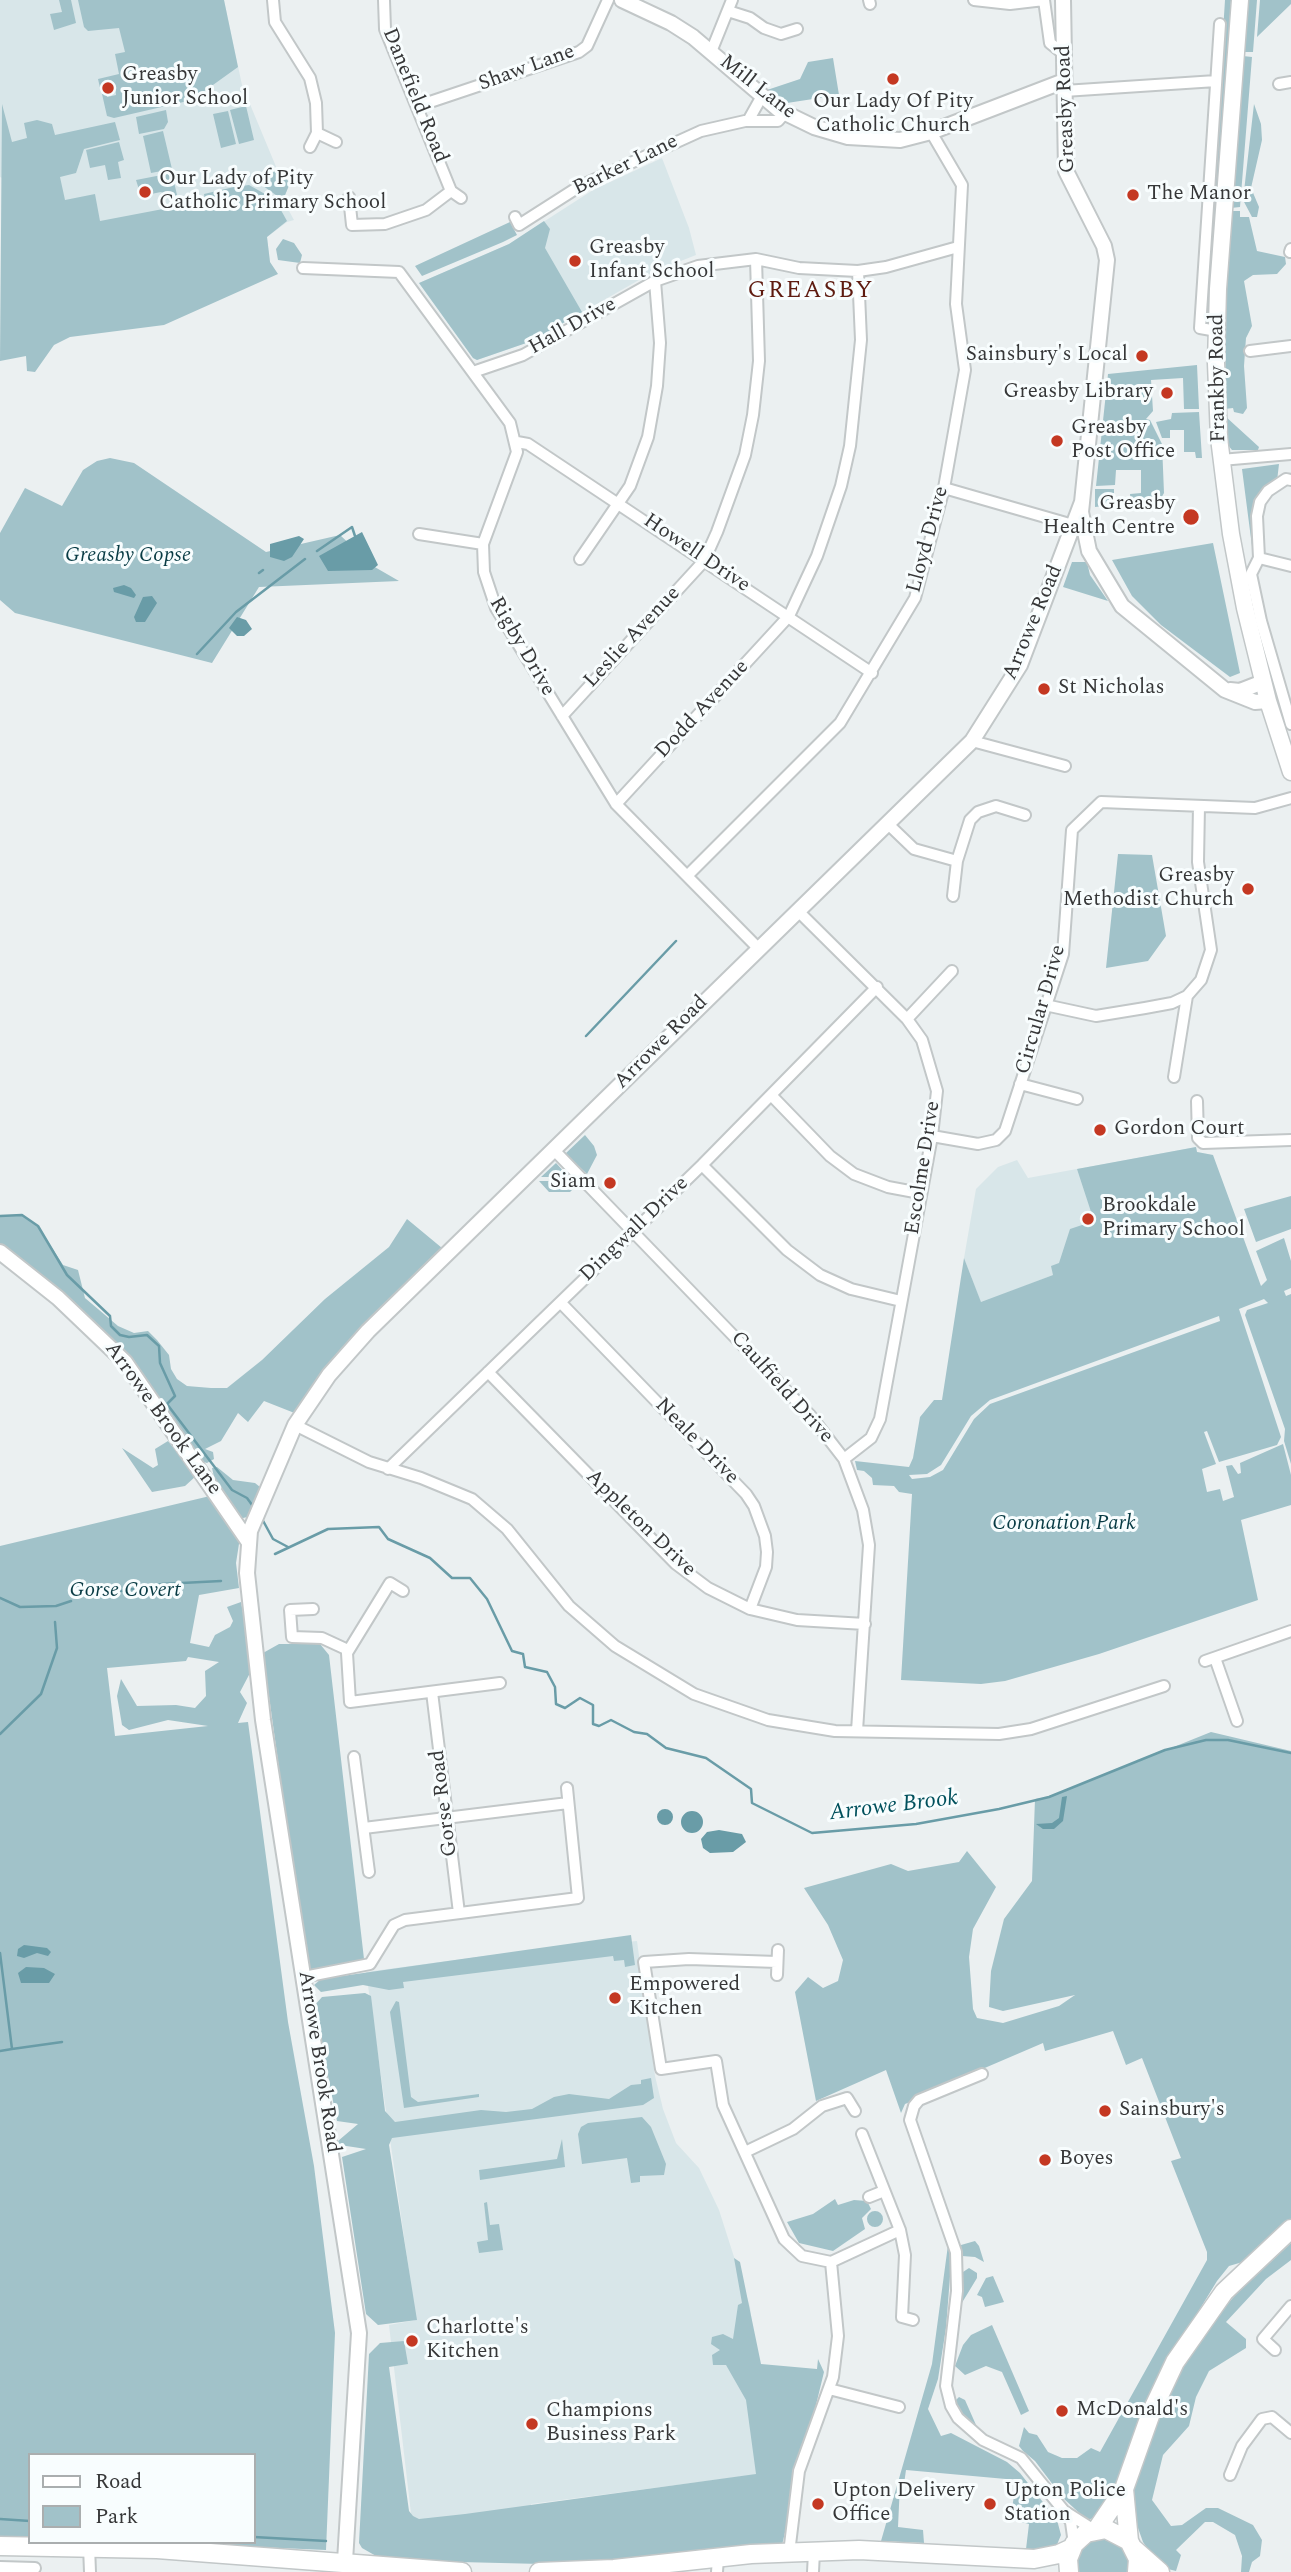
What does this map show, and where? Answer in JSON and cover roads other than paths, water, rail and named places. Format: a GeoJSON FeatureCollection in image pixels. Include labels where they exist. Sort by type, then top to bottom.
{"type":"FeatureCollection","features":[{"type":"Feature","properties":{"kind":"main road","name":"Frankby Road"},"geometry":{"type":"LineString","coordinates":[[1240,0],[1217,331],[1221,460],[1233,546],[1268,701],[1291,772]]}},
{"type":"Feature","properties":{"kind":"main road"},"geometry":{"type":"LineString","coordinates":[[539,2572],[718,2565],[789,2553],[814,2552],[940,2552],[1034,2559],[1059,2554],[1106,2521],[1124,2489],[1151,2413],[1174,2362],[1224,2292],[1291,2229]]}},
{"type":"Feature","properties":{"kind":"main road"},"geometry":{"type":"LineString","coordinates":[[1124,2489],[1137,2572]]}},
{"type":"Feature","properties":{"kind":"main road"},"geometry":{"type":"LineString","coordinates":[[1096,2530],[1115,2531],[1160,2572]]}},
{"type":"Feature","properties":{"kind":"main road"},"geometry":{"type":"LineString","coordinates":[[0,2546],[89,2546],[345,2561],[401,2571],[462,2572]]}},
{"type":"Feature","properties":{"kind":"main road"},"geometry":{"type":"LineString","coordinates":[[1069,2572],[1068,2559],[1073,2546]]}},
{"type":"Feature","properties":{"kind":"main road"},"geometry":{"type":"LineString","coordinates":[[1034,2559],[1060,2572]]}},
{"type":"Feature","properties":{"kind":"street"},"geometry":{"type":"LineString","coordinates":[[273,0],[275,22],[310,78],[316,103],[317,133],[310,147]]}},
{"type":"Feature","properties":{"kind":"street","name":"Danefield Road"},"geometry":{"type":"LineString","coordinates":[[349,197],[352,225],[385,224],[426,210],[456,195],[385,29],[384,0]]}},
{"type":"Feature","properties":{"kind":"street","name":"Shaw Lane"},"geometry":{"type":"LineString","coordinates":[[418,106],[579,52],[592,38],[608,0]]}},
{"type":"Feature","properties":{"kind":"street","name":"Mill Lane"},"geometry":{"type":"LineString","coordinates":[[622,0],[671,23],[785,113],[814,127],[848,137],[900,140],[1064,86]]}},
{"type":"Feature","properties":{"kind":"street"},"geometry":{"type":"LineString","coordinates":[[974,0],[1010,4],[1044,0],[1050,43],[1065,55]]}},
{"type":"Feature","properties":{"kind":"street","name":"Greasby Road"},"geometry":{"type":"LineString","coordinates":[[1063,0],[1066,171],[1104,246],[1107,260],[1082,502],[1081,518],[1088,551],[1122,606],[1225,690],[1255,702],[1268,701]]}},
{"type":"Feature","properties":{"kind":"street"},"geometry":{"type":"LineString","coordinates":[[711,52],[730,6],[781,34],[792,44]]}},
{"type":"Feature","properties":{"kind":"street"},"geometry":{"type":"LineString","coordinates":[[1217,331],[1200,328],[1220,24]]}},
{"type":"Feature","properties":{"kind":"street"},"geometry":{"type":"LineString","coordinates":[[781,34],[797,29]]}},
{"type":"Feature","properties":{"kind":"street"},"geometry":{"type":"LineString","coordinates":[[1064,86],[1216,82]]}},
{"type":"Feature","properties":{"kind":"street"},"geometry":{"type":"LineString","coordinates":[[1279,84],[1291,82]]}},
{"type":"Feature","properties":{"kind":"street"},"geometry":{"type":"LineString","coordinates":[[748,121],[762,96]]}},
{"type":"Feature","properties":{"kind":"street","name":"Barker Lane"},"geometry":{"type":"LineString","coordinates":[[515,217],[519,225],[580,186],[701,131],[748,121],[778,121],[785,113]]}},
{"type":"Feature","properties":{"kind":"street","name":"Lloyd Drive"},"geometry":{"type":"LineString","coordinates":[[687,876],[841,723],[915,598],[944,488],[965,370],[956,304],[962,186],[931,132]]}},
{"type":"Feature","properties":{"kind":"street"},"geometry":{"type":"LineString","coordinates":[[317,133],[336,142]]}},
{"type":"Feature","properties":{"kind":"street","name":"Hall Drive"},"geometry":{"type":"LineString","coordinates":[[472,372],[523,355],[656,281],[698,266],[756,259],[799,268],[858,271],[886,267],[958,247]]}},
{"type":"Feature","properties":{"kind":"street","name":"Leslie Avenue"},"geometry":{"type":"LineString","coordinates":[[562,716],[704,561],[732,495],[753,415],[759,361],[756,259]]}},
{"type":"Feature","properties":{"kind":"street"},"geometry":{"type":"LineString","coordinates":[[303,268],[399,272],[510,423],[517,442]]}},
{"type":"Feature","properties":{"kind":"street","name":"Dodd Avenue"},"geometry":{"type":"LineString","coordinates":[[616,804],[789,616],[830,524],[850,446],[861,340],[858,271]]}},
{"type":"Feature","properties":{"kind":"street"},"geometry":{"type":"LineString","coordinates":[[580,559],[620,504],[630,486],[648,437],[657,386],[660,342],[656,281]]}},
{"type":"Feature","properties":{"kind":"street"},"geometry":{"type":"LineString","coordinates":[[1250,351],[1291,346]]}},
{"type":"Feature","properties":{"kind":"street","name":"Howell Drive"},"geometry":{"type":"LineString","coordinates":[[517,442],[528,444],[872,673]]}},
{"type":"Feature","properties":{"kind":"street","name":"Rigby Drive"},"geometry":{"type":"LineString","coordinates":[[517,442],[514,464],[484,544],[484,572],[496,608],[616,804],[758,948]]}},
{"type":"Feature","properties":{"kind":"street"},"geometry":{"type":"LineString","coordinates":[[1221,460],[1291,454]]}},
{"type":"Feature","properties":{"kind":"street"},"geometry":{"type":"LineString","coordinates":[[1289,479],[1268,491],[1260,502],[1257,516],[1259,558],[1251,574],[1291,724]]}},
{"type":"Feature","properties":{"kind":"street"},"geometry":{"type":"LineString","coordinates":[[944,488],[1075,521]]}},
{"type":"Feature","properties":{"kind":"street","name":"Greasby Road"},"geometry":{"type":"LineString","coordinates":[[1075,521],[1082,502]]}},
{"type":"Feature","properties":{"kind":"street","name":"Arrowe Road"},"geometry":{"type":"LineString","coordinates":[[247,1572],[248,1541],[257,1513],[295,1425],[329,1375],[368,1331],[972,741],[1020,665],[1075,521]]}},
{"type":"Feature","properties":{"kind":"street"},"geometry":{"type":"LineString","coordinates":[[419,534],[484,544]]}},
{"type":"Feature","properties":{"kind":"street"},"geometry":{"type":"LineString","coordinates":[[1067,544],[1088,551]]}},
{"type":"Feature","properties":{"kind":"street"},"geometry":{"type":"LineString","coordinates":[[1259,558],[1291,566]]}},
{"type":"Feature","properties":{"kind":"street"},"geometry":{"type":"LineString","coordinates":[[1225,690],[1240,691],[1264,682]]}},
{"type":"Feature","properties":{"kind":"street"},"geometry":{"type":"LineString","coordinates":[[972,741],[1065,766]]}},
{"type":"Feature","properties":{"kind":"street","name":"Circular Drive"},"geometry":{"type":"LineString","coordinates":[[932,1136],[978,1144],[996,1140],[1005,1131],[1063,954],[1072,830],[1101,802],[1255,808],[1291,798]]}},
{"type":"Feature","properties":{"kind":"street"},"geometry":{"type":"LineString","coordinates":[[953,896],[957,861],[970,820],[978,813],[996,806],[1025,815]]}},
{"type":"Feature","properties":{"kind":"street"},"geometry":{"type":"LineString","coordinates":[[1045,1005],[1096,1016],[1172,1003],[1187,996],[1200,980],[1211,950],[1198,862],[1199,806]]}},
{"type":"Feature","properties":{"kind":"street"},"geometry":{"type":"LineString","coordinates":[[888,824],[914,849],[957,861]]}},
{"type":"Feature","properties":{"kind":"street","name":"Escolme Drive"},"geometry":{"type":"LineString","coordinates":[[799,911],[907,1019],[922,1040],[937,1091],[932,1136],[876,1429],[871,1438],[844,1459]]}},
{"type":"Feature","properties":{"kind":"street"},"geometry":{"type":"LineString","coordinates":[[907,1019],[952,971]]}},
{"type":"Feature","properties":{"kind":"street","name":"Dingwall Drive"},"geometry":{"type":"LineString","coordinates":[[388,1469],[702,1165],[877,987]]}},
{"type":"Feature","properties":{"kind":"street"},"geometry":{"type":"LineString","coordinates":[[1174,1077],[1187,996]]}},
{"type":"Feature","properties":{"kind":"street"},"geometry":{"type":"LineString","coordinates":[[1020,1084],[1077,1099]]}},
{"type":"Feature","properties":{"kind":"street"},"geometry":{"type":"LineString","coordinates":[[771,1095],[830,1156],[854,1174],[888,1187],[920,1193]]}},
{"type":"Feature","properties":{"kind":"street"},"geometry":{"type":"LineString","coordinates":[[1197,1101],[1198,1138],[1203,1143],[1291,1140]]}},
{"type":"Feature","properties":{"kind":"street","name":"Caulfield Drive"},"geometry":{"type":"LineString","coordinates":[[554,1150],[810,1415],[844,1459],[863,1510],[869,1545],[857,1731]]}},
{"type":"Feature","properties":{"kind":"street"},"geometry":{"type":"LineString","coordinates":[[702,1165],[787,1250],[820,1275],[851,1289],[901,1301]]}},
{"type":"Feature","properties":{"kind":"street","name":"Arrowe Brook Lane"},"geometry":{"type":"LineString","coordinates":[[0,1252],[58,1298],[125,1362],[248,1541]]}},
{"type":"Feature","properties":{"kind":"street","name":"Neale Drive"},"geometry":{"type":"LineString","coordinates":[[561,1303],[746,1494],[754,1506],[765,1536],[767,1552],[759,1588],[750,1609]]}},
{"type":"Feature","properties":{"kind":"street","name":"Appleton Drive"},"geometry":{"type":"LineString","coordinates":[[488,1372],[676,1564],[708,1588],[750,1609],[797,1620],[865,1624]]}},
{"type":"Feature","properties":{"kind":"street"},"geometry":{"type":"LineString","coordinates":[[295,1425],[342,1451],[388,1469],[454,1489],[489,1510],[578,1616],[630,1656],[694,1694],[768,1720],[812,1729],[999,1734],[1031,1729],[1164,1686]]}},
{"type":"Feature","properties":{"kind":"street","name":"Arrowe Brook Road"},"geometry":{"type":"LineString","coordinates":[[247,1572],[263,1720],[359,2333],[345,2561]]}},
{"type":"Feature","properties":{"kind":"street"},"geometry":{"type":"LineString","coordinates":[[403,1591],[390,1583],[348,1650],[346,1659],[350,1702],[500,1683]]}},
{"type":"Feature","properties":{"kind":"street"},"geometry":{"type":"LineString","coordinates":[[313,1609],[290,1610],[292,1637],[322,1638],[348,1650]]}},
{"type":"Feature","properties":{"kind":"street"},"geometry":{"type":"LineString","coordinates":[[1237,1721],[1210,1659],[1291,1631]]}},
{"type":"Feature","properties":{"kind":"street","name":"Gorse Road"},"geometry":{"type":"LineString","coordinates":[[432,1692],[458,1913]]}},
{"type":"Feature","properties":{"kind":"street"},"geometry":{"type":"LineString","coordinates":[[354,1757],[369,1872]]}},
{"type":"Feature","properties":{"kind":"street"},"geometry":{"type":"LineString","coordinates":[[304,1977],[370,1964],[390,1930],[400,1922],[578,1898],[567,1788]]}},
{"type":"Feature","properties":{"kind":"street"},"geometry":{"type":"LineString","coordinates":[[364,1828],[568,1802]]}},
{"type":"Feature","properties":{"kind":"street"},"geometry":{"type":"LineString","coordinates":[[777,1975],[778,1956],[645,1962],[662,2069],[716,2061],[723,2105],[790,2247],[815,2261],[831,2262],[900,2230]]}},
{"type":"Feature","properties":{"kind":"street"},"geometry":{"type":"LineString","coordinates":[[982,2074],[919,2100],[910,2120],[956,2252],[957,2291],[946,2386],[951,2406],[958,2418],[984,2440],[1021,2458],[1064,2511],[1071,2522],[1073,2546]]}},
{"type":"Feature","properties":{"kind":"street"},"geometry":{"type":"LineString","coordinates":[[745,2152],[793,2129],[822,2106],[847,2098],[855,2111]]}},
{"type":"Feature","properties":{"kind":"street"},"geometry":{"type":"LineString","coordinates":[[862,2134],[900,2230],[905,2255],[908,2318],[890,2315]]}},
{"type":"Feature","properties":{"kind":"street"},"geometry":{"type":"LineString","coordinates":[[869,2197],[884,2191]]}},
{"type":"Feature","properties":{"kind":"street"},"geometry":{"type":"LineString","coordinates":[[789,2553],[799,2471],[829,2389],[838,2336],[831,2262]]}},
{"type":"Feature","properties":{"kind":"street"},"geometry":{"type":"LineString","coordinates":[[1275,2350],[1263,2339],[1291,2306]]}},
{"type":"Feature","properties":{"kind":"street"},"geometry":{"type":"LineString","coordinates":[[829,2389],[894,2406],[893,2391]]}},
{"type":"Feature","properties":{"kind":"street"},"geometry":{"type":"LineString","coordinates":[[1230,2475],[1242,2446],[1262,2419],[1272,2417],[1291,2433]]}},
{"type":"Feature","properties":{"kind":"street"},"geometry":{"type":"LineString","coordinates":[[1064,2511],[1096,2530]]}},
{"type":"Feature","properties":{"kind":"street"},"geometry":{"type":"LineString","coordinates":[[89,2546],[90,2572]]}},
{"type":"Feature","properties":{"kind":"street"},"geometry":{"type":"LineString","coordinates":[[813,2572],[814,2552]]}},
{"type":"Feature","properties":{"kind":"street"},"geometry":{"type":"LineString","coordinates":[[0,2567],[35,2568]]}},
{"type":"Feature","properties":{"kind":"waterway"},"geometry":{"type":"LineString","coordinates":[[317,551],[352,527],[355,536]]}},
{"type":"Feature","properties":{"kind":"waterway"},"geometry":{"type":"LineString","coordinates":[[197,654],[236,612],[305,559]]}},
{"type":"Feature","properties":{"kind":"waterway"},"geometry":{"type":"LineString","coordinates":[[259,573],[263,570]]}},
{"type":"Feature","properties":{"kind":"waterway"},"geometry":{"type":"LineString","coordinates":[[586,1036],[676,941]]}},
{"type":"Feature","properties":{"kind":"waterway"},"geometry":{"type":"LineString","coordinates":[[0,1216],[22,1215],[38,1226],[67,1275],[110,1316],[111,1326],[120,1335],[147,1335],[159,1346],[160,1363],[175,1396],[167,1404],[232,1490],[247,1498],[255,1509]]}},
{"type":"Feature","properties":{"kind":"waterway"},"geometry":{"type":"LineString","coordinates":[[261,1517],[273,1539],[288,1547]]}},
{"type":"Feature","properties":{"kind":"waterway","name":"Arrowe Brook"},"geometry":{"type":"LineString","coordinates":[[275,1554],[328,1529],[379,1527],[388,1539],[430,1558],[452,1578],[470,1578],[487,1599],[512,1651],[523,1654],[525,1667],[547,1672],[555,1687],[556,1704],[565,1708],[580,1698],[593,1705],[593,1724],[599,1726],[611,1720],[634,1732],[647,1734],[666,1748],[706,1758],[751,1789],[752,1803],[812,1833],[916,1824],[999,1809],[1049,1797],[1165,1750],[1206,1740],[1228,1740],[1291,1753]]}},
{"type":"Feature","properties":{"kind":"waterway","name":"Arrowe Brook"},"geometry":{"type":"LineString","coordinates":[[87,1597],[162,1584],[221,1581]]}},
{"type":"Feature","properties":{"kind":"waterway","name":"Arrowe Brook"},"geometry":{"type":"LineString","coordinates":[[0,1598],[20,1607],[56,1606],[71,1601]]}},
{"type":"Feature","properties":{"kind":"waterway"},"geometry":{"type":"LineString","coordinates":[[0,1734],[41,1694],[57,1648],[55,1622]]}},
{"type":"Feature","properties":{"kind":"waterway"},"geometry":{"type":"LineString","coordinates":[[0,1953],[12,2049],[0,2051]]}},
{"type":"Feature","properties":{"kind":"waterway"},"geometry":{"type":"LineString","coordinates":[[12,2049],[62,2042]]}},
{"type":"Feature","properties":{"kind":"waterway"},"geometry":{"type":"LineString","coordinates":[[0,2519],[28,2521]]}},
{"type":"Feature","properties":{"kind":"waterway"},"geometry":{"type":"LineString","coordinates":[[256,2537],[326,2541]]}},
{"type":"Feature","properties":{"kind":"place","name":"Our Lady Of Pity Catholic Church"},"geometry":{"type":"Point","coordinates":[893,79]}},
{"type":"Feature","properties":{"kind":"place","name":"Greasby Junior School"},"geometry":{"type":"Point","coordinates":[108,88]}},
{"type":"Feature","properties":{"kind":"place","name":"Our Lady of Pity Catholic Primary School"},"geometry":{"type":"Point","coordinates":[145,192]}},
{"type":"Feature","properties":{"kind":"place","name":"The Manor"},"geometry":{"type":"Point","coordinates":[1133,195]}},
{"type":"Feature","properties":{"kind":"place","name":"Greasby Infant School"},"geometry":{"type":"Point","coordinates":[575,261]}},
{"type":"Feature","properties":{"kind":"place","name":"Sainsbury's Local"},"geometry":{"type":"Point","coordinates":[1142,356]}},
{"type":"Feature","properties":{"kind":"place","name":"Greasby Library"},"geometry":{"type":"Point","coordinates":[1167,393]}},
{"type":"Feature","properties":{"kind":"place","name":"Greasby Post Office"},"geometry":{"type":"Point","coordinates":[1057,441]}},
{"type":"Feature","properties":{"kind":"place","name":"Greasby Health Centre"},"geometry":{"type":"Point","coordinates":[1191,517]}},
{"type":"Feature","properties":{"kind":"place","name":"St Nicholas"},"geometry":{"type":"Point","coordinates":[1044,689]}},
{"type":"Feature","properties":{"kind":"place","name":"Greasby Methodist Church"},"geometry":{"type":"Point","coordinates":[1248,889]}},
{"type":"Feature","properties":{"kind":"place","name":"Gordon Court"},"geometry":{"type":"Point","coordinates":[1100,1130]}},
{"type":"Feature","properties":{"kind":"place","name":"Siam"},"geometry":{"type":"Point","coordinates":[610,1183]}},
{"type":"Feature","properties":{"kind":"place","name":"Brookdale Primary School"},"geometry":{"type":"Point","coordinates":[1088,1219]}},
{"type":"Feature","properties":{"kind":"place","name":"Empowered Kitchen"},"geometry":{"type":"Point","coordinates":[615,1998]}},
{"type":"Feature","properties":{"kind":"place","name":"Sainsbury's"},"geometry":{"type":"Point","coordinates":[1105,2111]}},
{"type":"Feature","properties":{"kind":"place","name":"Boyes"},"geometry":{"type":"Point","coordinates":[1045,2160]}},
{"type":"Feature","properties":{"kind":"place","name":"Charlotte's Kitchen"},"geometry":{"type":"Point","coordinates":[412,2341]}},
{"type":"Feature","properties":{"kind":"place","name":"McDonald's"},"geometry":{"type":"Point","coordinates":[1062,2411]}},
{"type":"Feature","properties":{"kind":"place","name":"Champions Business Park"},"geometry":{"type":"Point","coordinates":[532,2424]}},
{"type":"Feature","properties":{"kind":"place","name":"Upton Delivery Office"},"geometry":{"type":"Point","coordinates":[818,2504]}},
{"type":"Feature","properties":{"kind":"place","name":"Upton Police Station"},"geometry":{"type":"Point","coordinates":[990,2504]}},
{"type":"Feature","properties":{"kind":"district","name":"GREASBY"},"geometry":{"type":"Point","coordinates":[811,292]}},
{"type":"Feature","properties":{"kind":"park label","name":"Greasby Copse"},"geometry":{"type":"Point","coordinates":[128,557]}},
{"type":"Feature","properties":{"kind":"park label","name":"Coronation Park"},"geometry":{"type":"Point","coordinates":[1064,1525]}},
{"type":"Feature","properties":{"kind":"park label","name":"Gorse Covert"},"geometry":{"type":"Point","coordinates":[125,1592]}}]}
